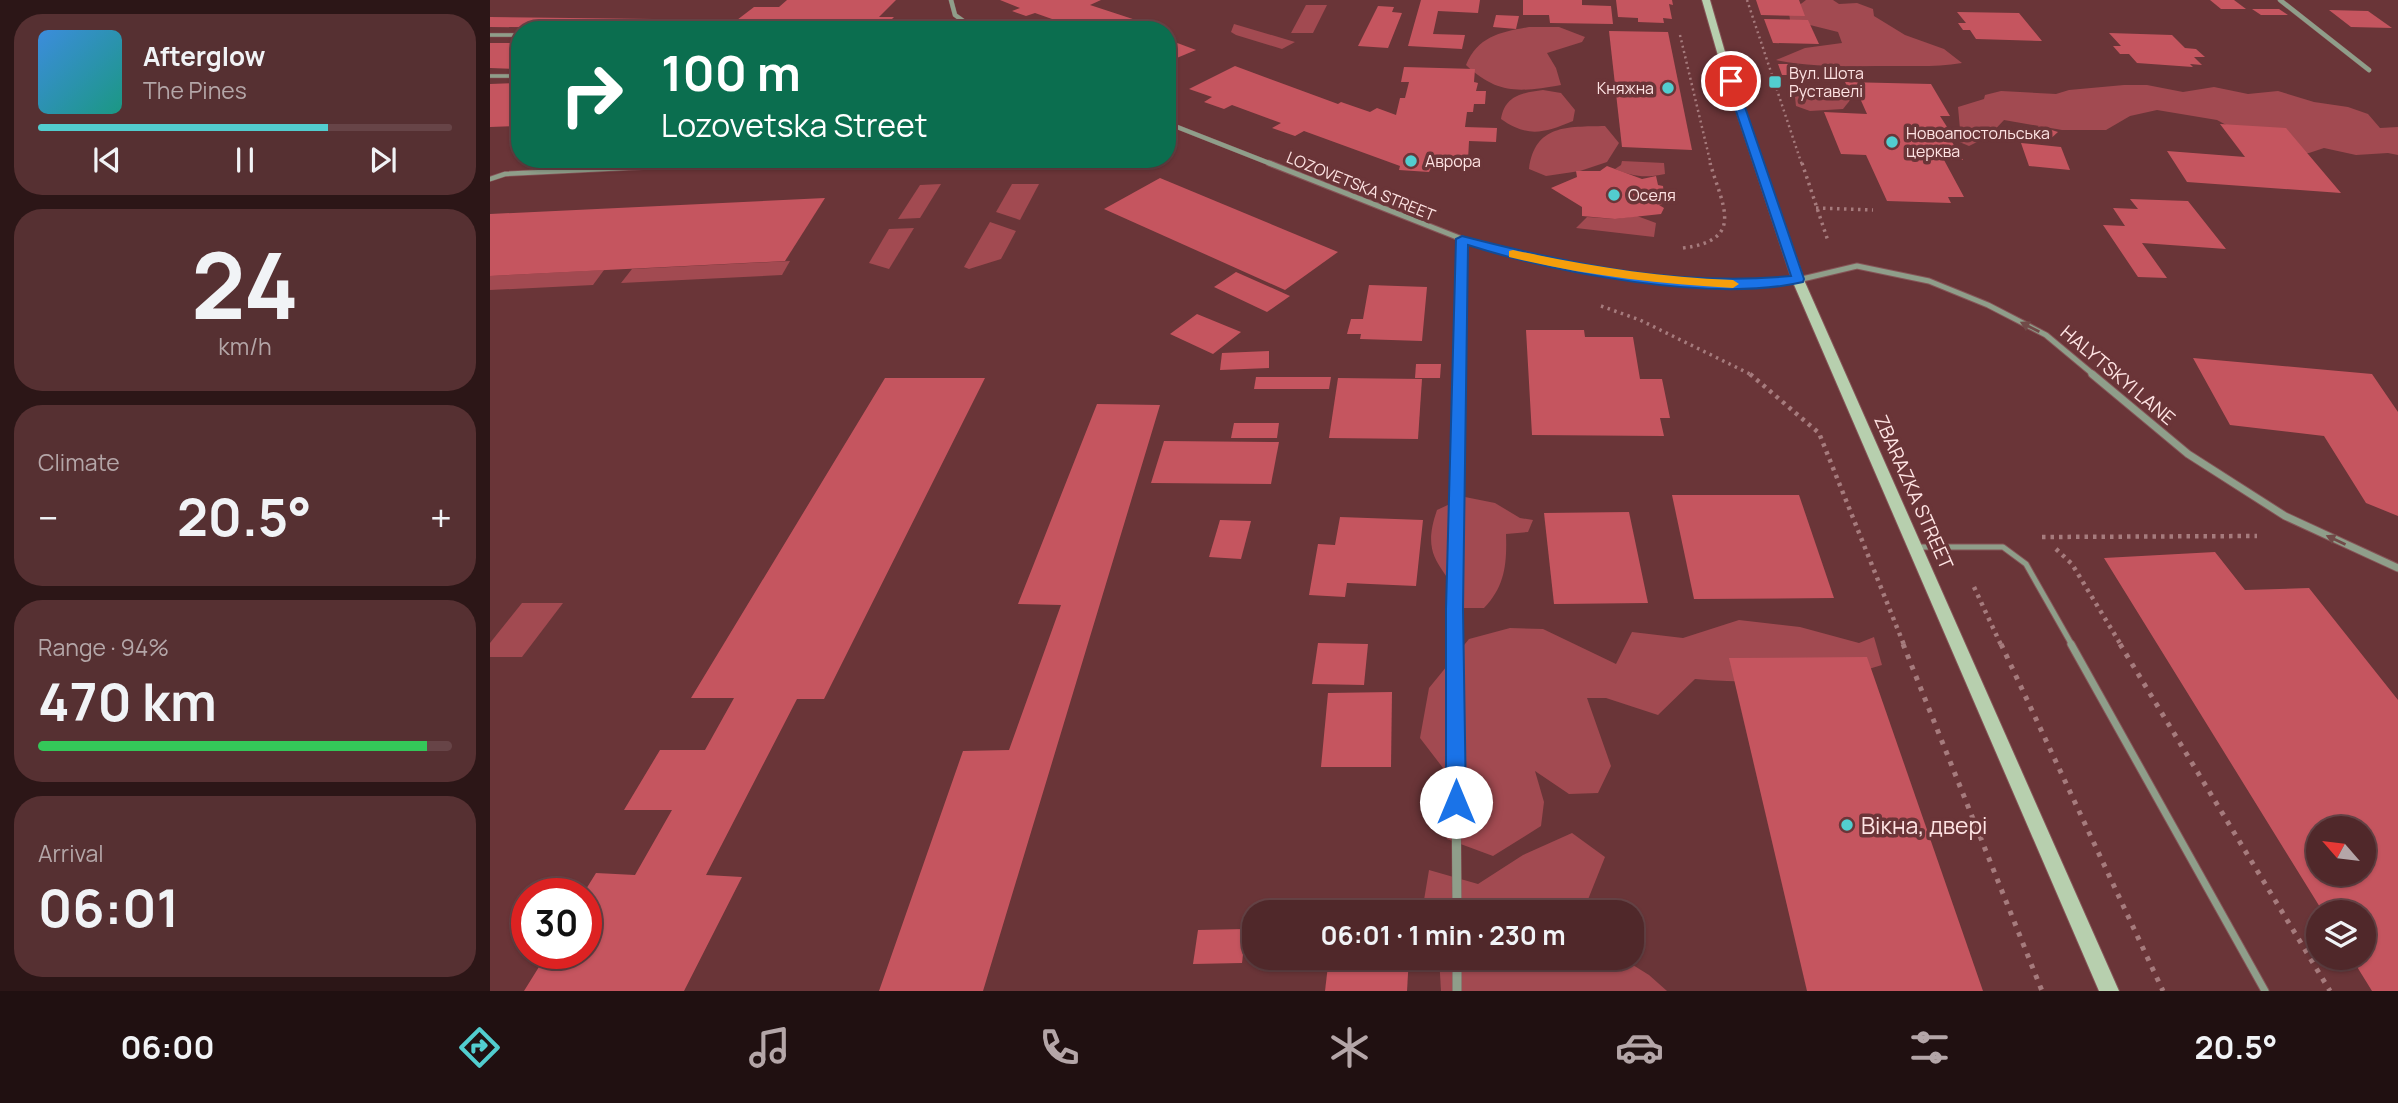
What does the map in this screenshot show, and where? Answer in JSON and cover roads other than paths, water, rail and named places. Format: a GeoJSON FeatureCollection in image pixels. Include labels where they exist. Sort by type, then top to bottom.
{"type":"FeatureCollection","features":[{"type":"Feature","properties":{"kind":"main road","name":"ZBARAZKA STREET"},"geometry":{"type":"LineString","coordinates":[[1706,0],[1723,59],[1798,279],[2109,991]]}},
{"type":"Feature","properties":{"kind":"street"},"geometry":{"type":"LineString","coordinates":[[951,0],[955,15],[963,21]]}},
{"type":"Feature","properties":{"kind":"street"},"geometry":{"type":"LineString","coordinates":[[2280,0],[2369,70]]}},
{"type":"Feature","properties":{"kind":"street","name":"LOZOVETSKA STREET"},"geometry":{"type":"LineString","coordinates":[[1176,127],[1462,239],[1500,251],[1582,269],[1663,281],[1745,284],[1798,279]]}},
{"type":"Feature","properties":{"kind":"street"},"geometry":{"type":"LineString","coordinates":[[1457,900],[1454,609],[1462,239]]}},
{"type":"Feature","properties":{"kind":"street","name":"HALYTSKYI LANE"},"geometry":{"type":"LineString","coordinates":[[1798,279],[1857,266],[1929,281],[1988,305],[2046,335],[2188,454],[2285,516],[2398,568]]}},
{"type":"Feature","properties":{"kind":"street"},"geometry":{"type":"LineString","coordinates":[[1457,970],[1457,991]]}},
{"type":"Feature","properties":{"kind":"lane"},"geometry":{"type":"LineString","coordinates":[[490,35],[511,36]]}},
{"type":"Feature","properties":{"kind":"lane"},"geometry":{"type":"LineString","coordinates":[[490,76],[511,76]]}},
{"type":"Feature","properties":{"kind":"lane"},"geometry":{"type":"LineString","coordinates":[[490,179],[505,174],[627,168]]}},
{"type":"Feature","properties":{"kind":"lane"},"geometry":{"type":"LineString","coordinates":[[1916,547],[2003,547],[2026,564],[2264,991]]}},
{"type":"Feature","properties":{"kind":"place","name":"Вул. Шота Руставелі"},"geometry":{"type":"Point","coordinates":[1775,82]}},
{"type":"Feature","properties":{"kind":"place","name":"Княжна"},"geometry":{"type":"Point","coordinates":[1668,88]}},
{"type":"Feature","properties":{"kind":"place","name":"Новоапостольська церква"},"geometry":{"type":"Point","coordinates":[1892,142]}},
{"type":"Feature","properties":{"kind":"place","name":"Аврора"},"geometry":{"type":"Point","coordinates":[1411,161]}},
{"type":"Feature","properties":{"kind":"place","name":"Оселя"},"geometry":{"type":"Point","coordinates":[1614,195]}},
{"type":"Feature","properties":{"kind":"place","name":"Вікна, двері"},"geometry":{"type":"Point","coordinates":[1847,825]}}]}
